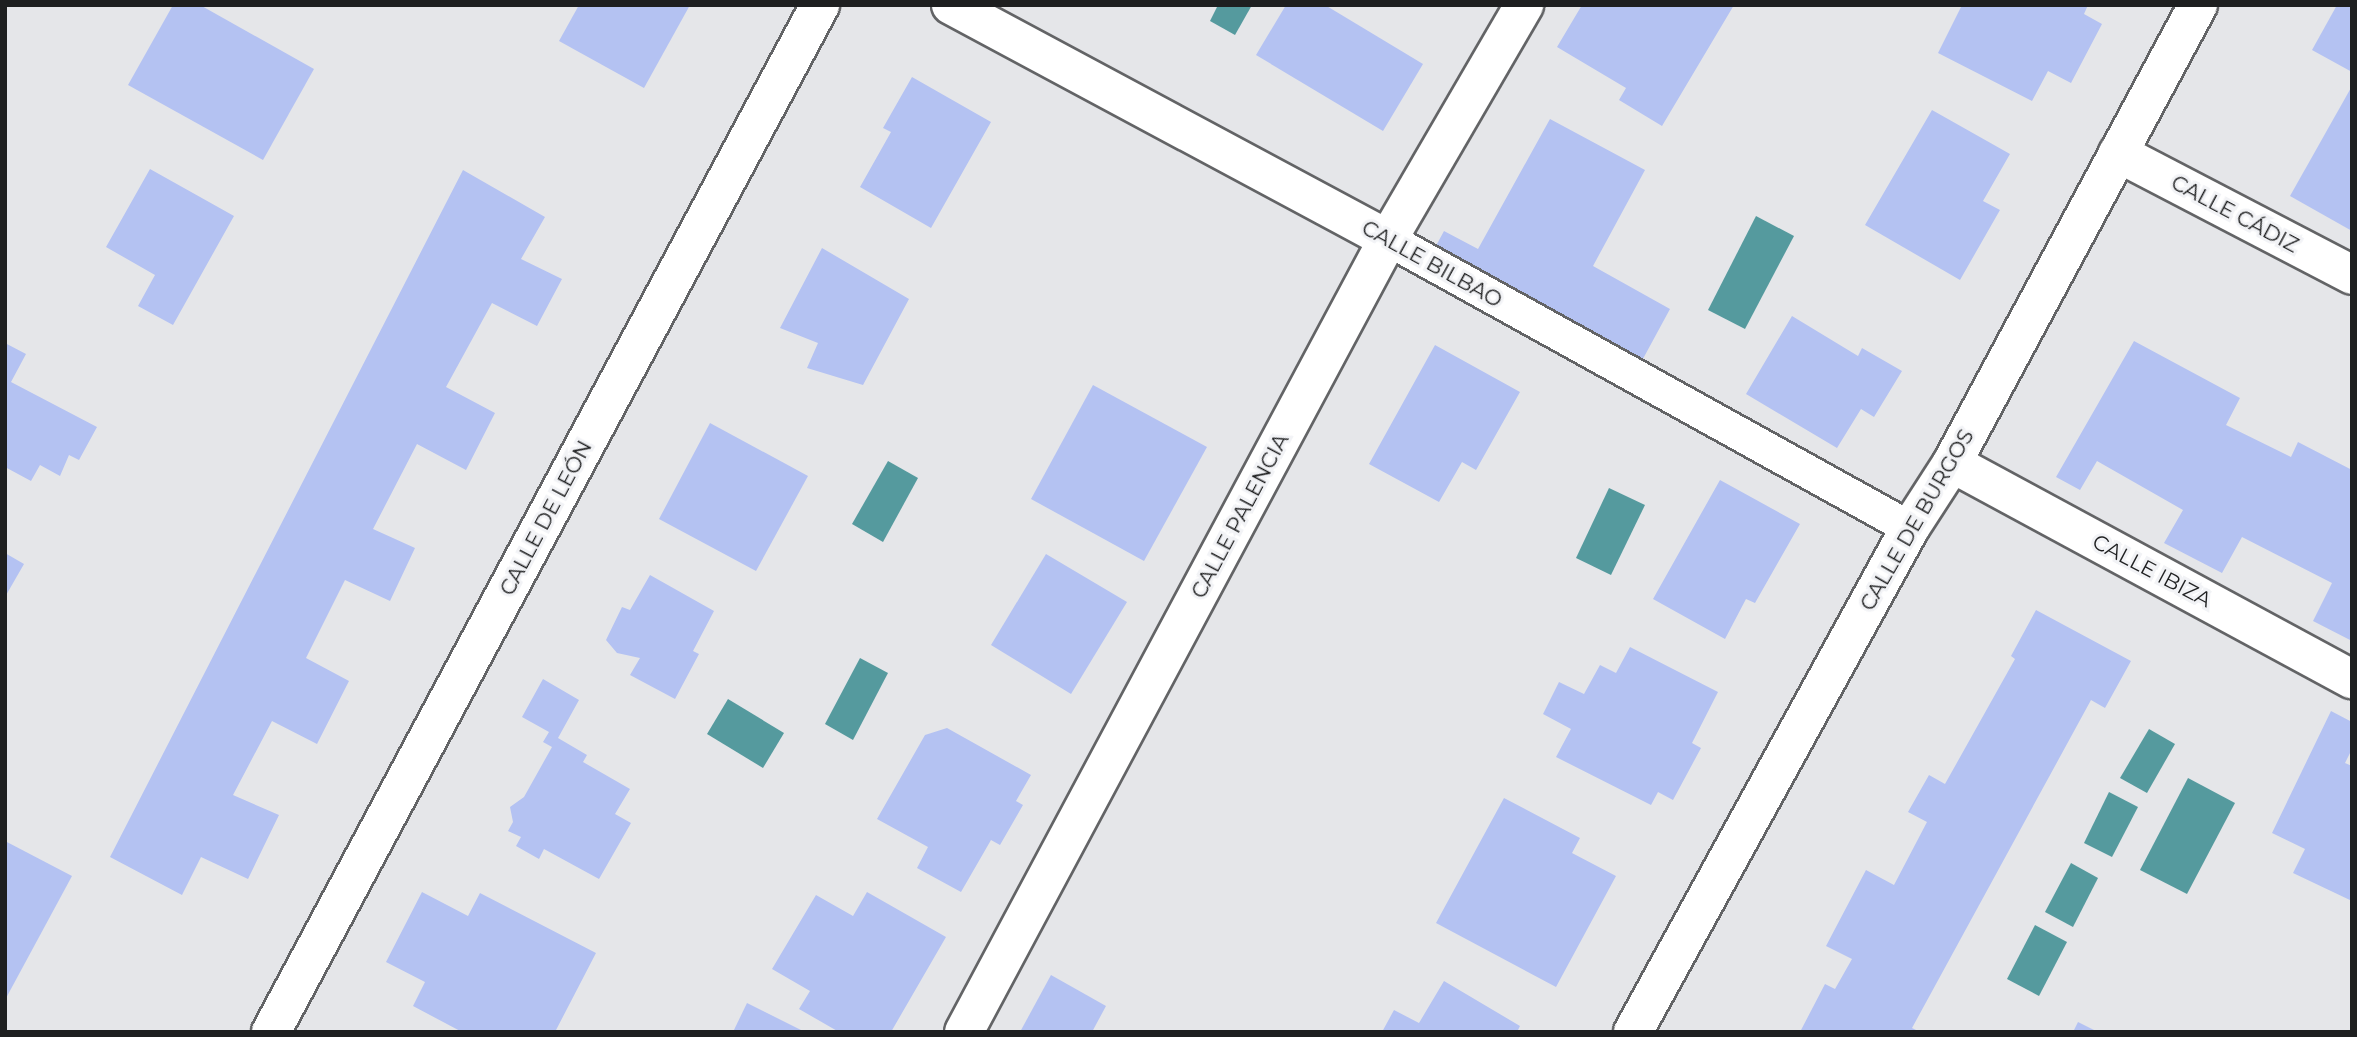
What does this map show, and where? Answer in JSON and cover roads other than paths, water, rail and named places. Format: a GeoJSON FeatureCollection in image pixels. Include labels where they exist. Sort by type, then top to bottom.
{"type":"FeatureCollection","features":[{"type":"Feature","properties":{"kind":"street","name":"CALLE DE LEÓN"},"geometry":{"type":"LineString","coordinates":[[271,1032],[820,5]]}},
{"type":"Feature","properties":{"kind":"street","name":"CALLE BILBAO"},"geometry":{"type":"LineString","coordinates":[[951,5],[1388,239],[1910,527]]}},
{"type":"Feature","properties":{"kind":"street","name":"CALLE PALENCIA"},"geometry":{"type":"LineString","coordinates":[[964,1032],[1388,239],[1524,5]]}},
{"type":"Feature","properties":{"kind":"street","name":"CALLE DE BURGOS"},"geometry":{"type":"LineString","coordinates":[[1642,1029],[1910,527],[1952,463],[2198,5]]}},
{"type":"Feature","properties":{"kind":"street","name":"CALLE CÁDIZ"},"geometry":{"type":"LineString","coordinates":[[2118,153],[2352,275]]}},
{"type":"Feature","properties":{"kind":"street","name":"CALLE IBIZA"},"geometry":{"type":"LineString","coordinates":[[1952,463],[2352,679]]}},
{"type":"Feature","properties":{"kind":"water"},"geometry":{"type":"Polygon","coordinates":[[[1218,5],[1252,5],[1235,35],[1210,21],[1218,5]]]}},
{"type":"Feature","properties":{"kind":"water"},"geometry":{"type":"Polygon","coordinates":[[[1756,216],[1794,236],[1745,329],[1708,310],[1756,216]]]}},
{"type":"Feature","properties":{"kind":"water"},"geometry":{"type":"Polygon","coordinates":[[[888,461],[918,478],[883,542],[852,524],[888,461]]]}},
{"type":"Feature","properties":{"kind":"water"},"geometry":{"type":"Polygon","coordinates":[[[1609,488],[1645,505],[1611,575],[1576,558],[1609,488]]]}},
{"type":"Feature","properties":{"kind":"water"},"geometry":{"type":"Polygon","coordinates":[[[860,658],[888,673],[853,740],[825,724],[860,658]]]}},
{"type":"Feature","properties":{"kind":"water"},"geometry":{"type":"Polygon","coordinates":[[[728,699],[784,733],[763,768],[707,734],[728,699]]]}},
{"type":"Feature","properties":{"kind":"water"},"geometry":{"type":"Polygon","coordinates":[[[2149,729],[2175,744],[2147,793],[2120,778],[2149,729]]]}},
{"type":"Feature","properties":{"kind":"water"},"geometry":{"type":"Polygon","coordinates":[[[2188,778],[2235,803],[2187,894],[2140,870],[2188,778]]]}},
{"type":"Feature","properties":{"kind":"water"},"geometry":{"type":"Polygon","coordinates":[[[2109,792],[2138,807],[2112,857],[2084,843],[2109,792]]]}},
{"type":"Feature","properties":{"kind":"water"},"geometry":{"type":"Polygon","coordinates":[[[2071,863],[2098,878],[2073,927],[2045,912],[2071,863]]]}},
{"type":"Feature","properties":{"kind":"water"},"geometry":{"type":"Polygon","coordinates":[[[2035,925],[2067,942],[2039,996],[2007,979],[2035,925]]]}}]}
